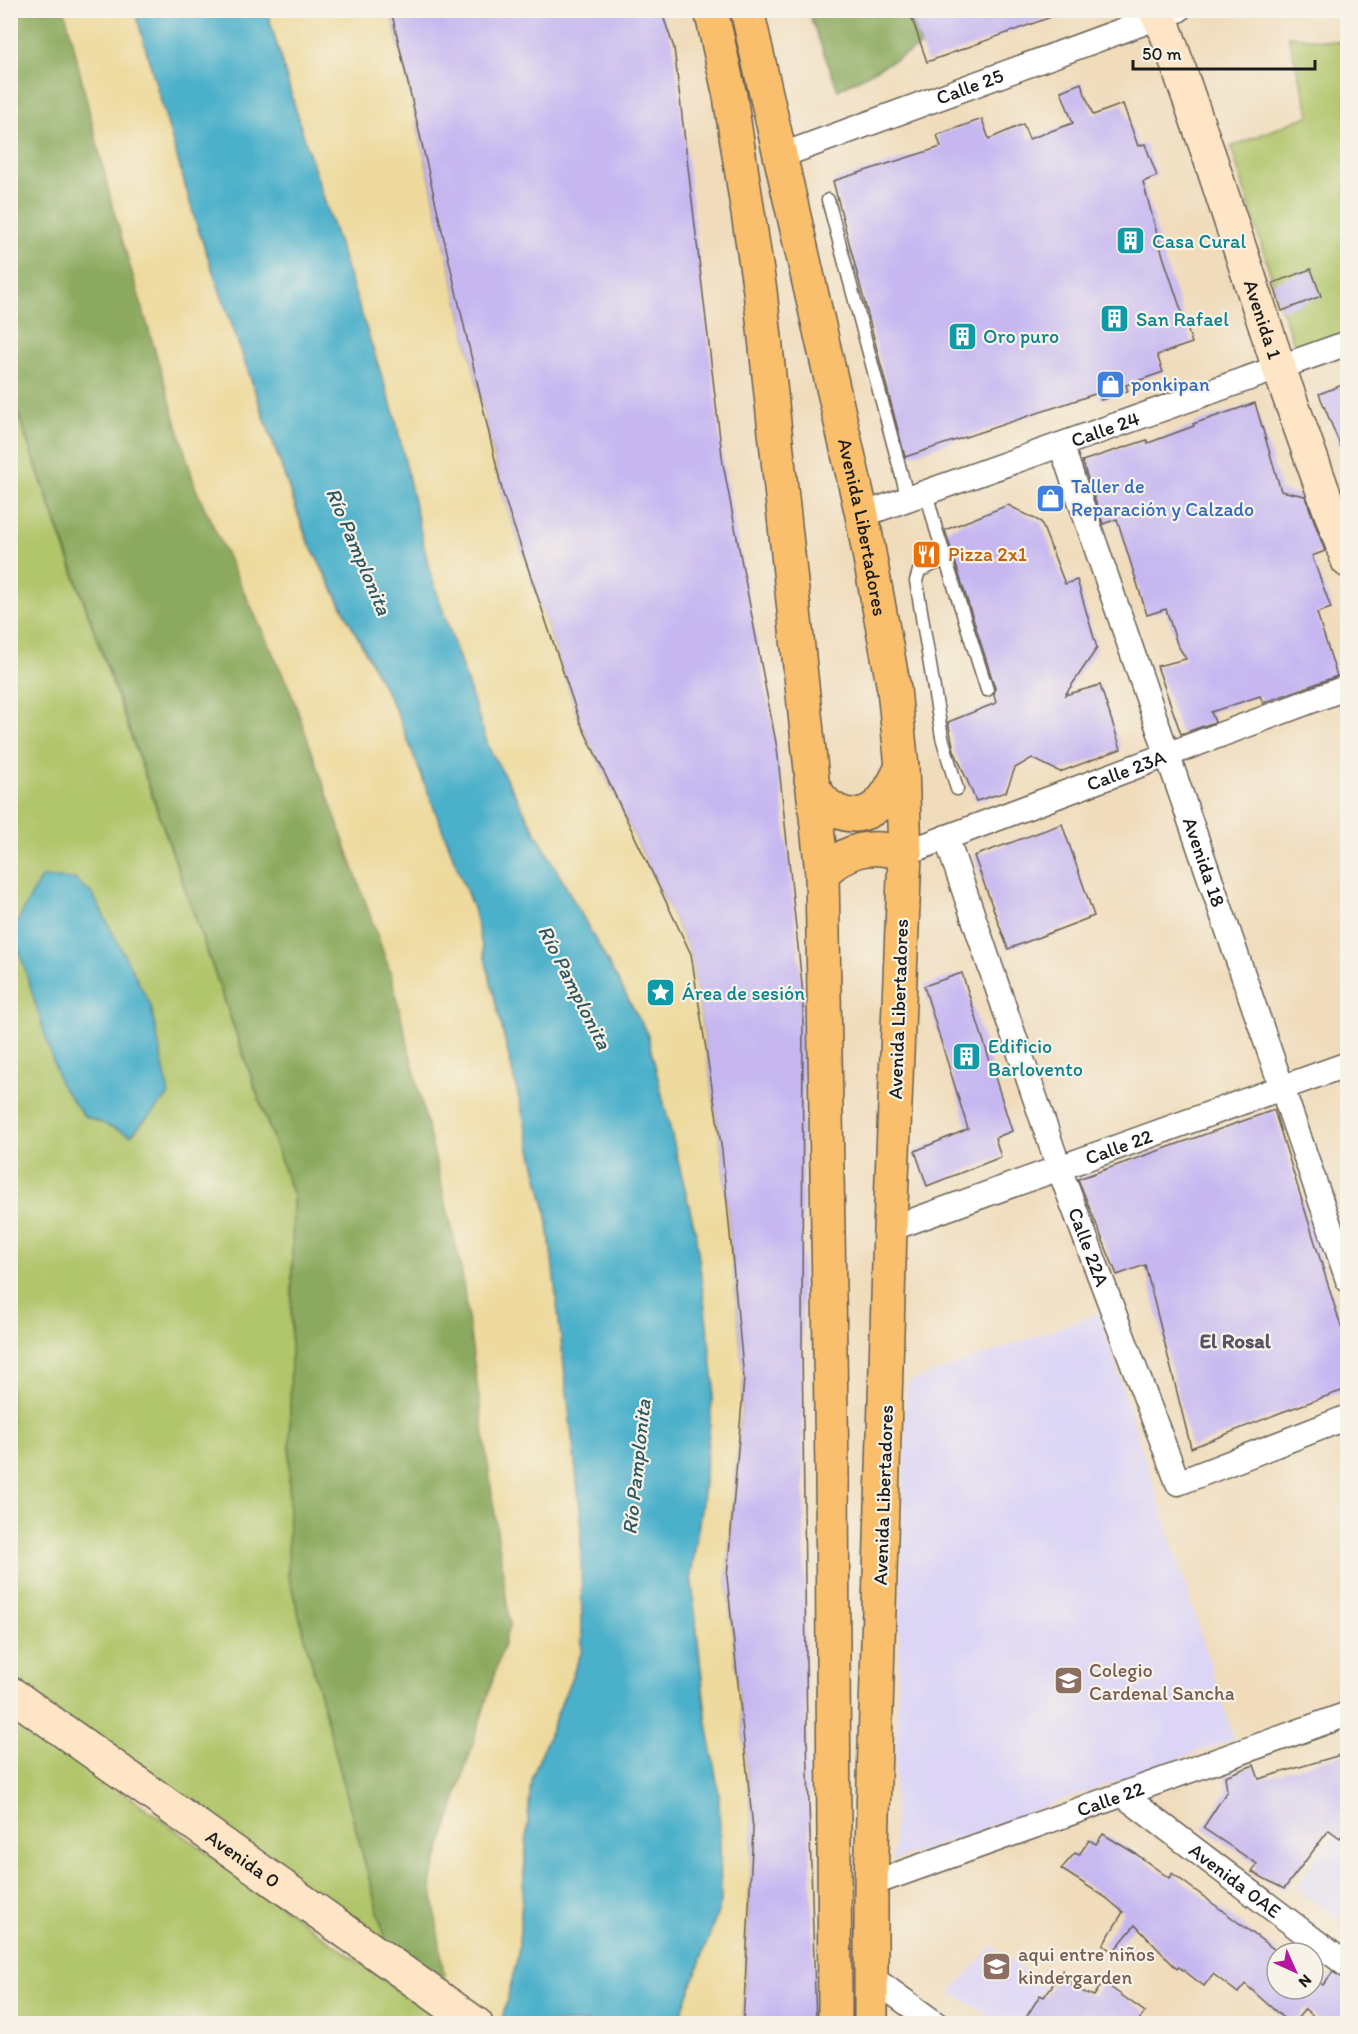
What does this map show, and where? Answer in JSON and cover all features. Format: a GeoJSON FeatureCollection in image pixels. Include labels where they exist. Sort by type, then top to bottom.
{"type":"FeatureCollection","features":[{"type":"Feature","properties":{"kind":"main road"},"geometry":{"type":"LineString","coordinates":[[711,10],[730,96],[760,291],[822,873],[832,1483],[834,2024]]}},
{"type":"Feature","properties":{"kind":"main road","name":"Avenida Libertadores"},"geometry":{"type":"LineString","coordinates":[[747,10],[862,514],[894,689],[902,767],[904,853],[890,1229],[872,1884],[871,2024]]}},
{"type":"Feature","properties":{"kind":"main road"},"geometry":{"type":"LineString","coordinates":[[812,780],[815,791],[831,808],[842,813],[865,813],[884,800],[902,767]]}},
{"type":"Feature","properties":{"kind":"main road"},"geometry":{"type":"LineString","coordinates":[[822,873],[839,859],[860,850],[882,848],[904,853]]}},
{"type":"Feature","properties":{"kind":"street","name":"Calle 25"},"geometry":{"type":"LineString","coordinates":[[780,156],[1164,13]]}},
{"type":"Feature","properties":{"kind":"street","name":"Avenida 1"},"geometry":{"type":"LineString","coordinates":[[1164,13],[1279,368],[1347,561]]}},
{"type":"Feature","properties":{"kind":"street","name":"Calle 24"},"geometry":{"type":"LineString","coordinates":[[862,514],[1347,343]]}},
{"type":"Feature","properties":{"kind":"street","name":"Avenida 18"},"geometry":{"type":"LineString","coordinates":[[1061,445],[1347,1280]]}},
{"type":"Feature","properties":{"kind":"street","name":"Calle 23A"},"geometry":{"type":"LineString","coordinates":[[904,853],[1347,687]]}},
{"type":"Feature","properties":{"kind":"street","name":"Calle 22A"},"geometry":{"type":"LineString","coordinates":[[946,837],[1059,1168],[1178,1483],[1347,1417]]}},
{"type":"Feature","properties":{"kind":"street","name":"Calle 22"},"geometry":{"type":"LineString","coordinates":[[890,1229],[1347,1064]]}},
{"type":"Feature","properties":{"kind":"street","name":"Avenida 0"},"geometry":{"type":"LineString","coordinates":[[10,1693],[476,2024]]}},
{"type":"Feature","properties":{"kind":"street","name":"Calle 22"},"geometry":{"type":"LineString","coordinates":[[872,1884],[1347,1714]]}},
{"type":"Feature","properties":{"kind":"street","name":"Avenida 0AE"},"geometry":{"type":"LineString","coordinates":[[1123,1795],[1347,1966]]}},
{"type":"Feature","properties":{"kind":"street"},"geometry":{"type":"LineString","coordinates":[[871,1977],[936,2024]]}},
{"type":"Feature","properties":{"kind":"lane"},"geometry":{"type":"LineString","coordinates":[[828,200],[917,495],[946,559],[987,690]]}},
{"type":"Feature","properties":{"kind":"lane"},"geometry":{"type":"LineString","coordinates":[[946,559],[919,571],[916,581],[942,737],[957,789]]}},
{"type":"Feature","properties":{"kind":"shaded area"},"geometry":{"type":"Polygon","coordinates":[[[1099,1313],[1234,1739],[893,1861],[907,1383],[1099,1313]]]}},
{"type":"Feature","properties":{"kind":"shaded area"},"geometry":{"type":"Polygon","coordinates":[[[1333,1833],[1347,1844],[1347,1924],[1295,1889],[1333,1833]]]}},
{"type":"Feature","properties":{"kind":"shaded area","name":"aqui entre niños kindergarden"},"geometry":{"type":"Polygon","coordinates":[[[992,1946],[1046,1986],[1023,2023],[1000,2023],[951,1992],[992,1946]]]}},
{"type":"Feature","properties":{"kind":"green space"},"geometry":{"type":"Polygon","coordinates":[[[10,11],[65,11],[113,208],[196,489],[291,692],[391,974],[461,1267],[510,1624],[431,1879],[446,1989],[388,1950],[288,1574],[293,1195],[11,393],[10,11]]]}},
{"type":"Feature","properties":{"kind":"green space"},"geometry":{"type":"Polygon","coordinates":[[[808,11],[909,11],[921,46],[838,90],[808,11]]]}},
{"type":"Feature","properties":{"kind":"green space"},"geometry":{"type":"Polygon","coordinates":[[[1288,36],[1347,43],[1347,345],[1301,363],[1282,311],[1231,147],[1310,115],[1288,36]]]}},
{"type":"Feature","properties":{"kind":"green space"},"geometry":{"type":"Polygon","coordinates":[[[10,393],[293,1196],[288,1574],[388,1950],[11,1679],[10,393]]]}},
{"type":"Feature","properties":{"kind":"green space"},"geometry":{"type":"Polygon","coordinates":[[[10,1711],[51,1740],[443,2023],[11,2023],[10,1711]]]}},
{"type":"Feature","properties":{"kind":"sand"},"geometry":{"type":"Polygon","coordinates":[[[65,11],[135,11],[196,223],[306,538],[398,715],[473,908],[547,1215],[581,1516],[582,1651],[531,1780],[518,1956],[501,2023],[497,2023],[446,1989],[431,1880],[510,1624],[461,1267],[391,974],[291,692],[196,489],[113,208],[65,11]]]}},
{"type":"Feature","properties":{"kind":"sand","name":"Área de sesión"},"geometry":{"type":"Polygon","coordinates":[[[267,11],[391,11],[503,494],[580,722],[691,954],[722,1151],[744,1379],[727,1577],[753,1829],[743,2023],[678,2023],[721,1903],[719,1794],[707,1723],[691,1575],[701,1510],[714,1383],[647,1033],[489,748],[429,569],[395,417],[301,128],[267,11]]]}},
{"type":"Feature","properties":{"kind":"water","name":"Río Pamplonita"},"geometry":{"type":"Polygon","coordinates":[[[135,11],[267,11],[301,128],[395,417],[429,569],[489,748],[647,1033],[696,1234],[714,1383],[701,1510],[691,1575],[705,1711],[719,1794],[721,1903],[678,2023],[501,2023],[518,1956],[531,1780],[582,1651],[581,1516],[547,1215],[473,908],[398,715],[307,538],[196,223],[135,11]]]}},
{"type":"Feature","properties":{"kind":"water"},"geometry":{"type":"Polygon","coordinates":[[[41,877],[75,879],[93,895],[151,1006],[169,1095],[131,1135],[84,1116],[60,1084],[13,930],[41,877]]]}},
{"type":"Feature","properties":{"kind":"building"},"geometry":{"type":"Polygon","coordinates":[[[391,10],[661,10],[674,48],[723,464],[777,748],[803,994],[802,1345],[807,1740],[816,2024],[743,2024],[753,1829],[727,1577],[744,1379],[722,1151],[691,954],[580,722],[503,494],[391,10]]]}},
{"type":"Feature","properties":{"kind":"building"},"geometry":{"type":"Polygon","coordinates":[[[909,10],[1062,10],[1062,13],[927,62],[909,10]]]}},
{"type":"Feature","properties":{"kind":"building"},"geometry":{"type":"Polygon","coordinates":[[[1081,83],[1093,115],[1123,104],[1138,146],[1145,144],[1157,176],[1143,182],[1163,256],[1192,343],[1157,355],[1163,372],[1126,385],[1128,391],[1101,400],[1098,393],[905,457],[833,181],[941,147],[937,135],[982,119],[989,139],[1023,124],[1029,139],[1073,123],[1061,91],[1081,83]]]}},
{"type":"Feature","properties":{"kind":"building"},"geometry":{"type":"Polygon","coordinates":[[[1311,269],[1321,296],[1282,311],[1273,283],[1311,269]]]}},
{"type":"Feature","properties":{"kind":"building"},"geometry":{"type":"Polygon","coordinates":[[[1347,383],[1347,462],[1319,394],[1347,383]]]}},
{"type":"Feature","properties":{"kind":"building"},"geometry":{"type":"Polygon","coordinates":[[[1255,403],[1281,491],[1305,496],[1325,551],[1312,556],[1331,608],[1317,613],[1337,676],[1263,703],[1260,696],[1211,712],[1215,722],[1181,734],[1157,666],[1186,659],[1177,644],[1166,609],[1147,615],[1117,519],[1103,524],[1082,461],[1147,440],[1148,443],[1194,426],[1193,424],[1255,403]]]}},
{"type":"Feature","properties":{"kind":"building"},"geometry":{"type":"Polygon","coordinates":[[[1008,505],[1041,522],[1065,584],[1077,580],[1097,648],[1065,695],[1100,685],[1121,749],[1060,772],[1032,758],[1015,768],[1006,792],[976,801],[954,750],[948,722],[996,703],[995,688],[945,530],[1008,505]]]}},
{"type":"Feature","properties":{"kind":"building"},"geometry":{"type":"Polygon","coordinates":[[[1062,824],[1094,916],[1008,949],[974,856],[1062,824]]]}},
{"type":"Feature","properties":{"kind":"building","name":"Edificio Barlovento"},"geometry":{"type":"Polygon","coordinates":[[[962,973],[1012,1131],[995,1138],[1001,1157],[927,1186],[915,1151],[968,1129],[924,986],[962,973]]]}},
{"type":"Feature","properties":{"kind":"building"},"geometry":{"type":"Polygon","coordinates":[[[1274,1110],[1347,1346],[1347,1389],[1191,1448],[1145,1265],[1117,1275],[1078,1179],[1274,1110]]]}},
{"type":"Feature","properties":{"kind":"building"},"geometry":{"type":"Polygon","coordinates":[[[1347,1753],[1347,1829],[1340,1838],[1329,1830],[1284,1889],[1252,1872],[1257,1864],[1203,1828],[1227,1791],[1225,1776],[1254,1765],[1259,1779],[1347,1753]]]}},
{"type":"Feature","properties":{"kind":"building"},"geometry":{"type":"Polygon","coordinates":[[[1103,1834],[1169,1878],[1172,1873],[1265,1943],[1265,2001],[1325,2001],[1325,1982],[1333,1972],[1347,1980],[1347,2024],[1323,2024],[1305,2009],[1293,2024],[1290,2024],[1245,1984],[1238,1993],[1213,1974],[1204,1986],[1179,1967],[1177,1969],[1135,1925],[1113,1952],[1103,1945],[1123,1912],[1105,1897],[1061,1869],[1075,1853],[1079,1855],[1089,1840],[1096,1844],[1103,1834]]]}},
{"type":"Feature","properties":{"kind":"building"},"geometry":{"type":"Polygon","coordinates":[[[1063,1970],[1073,1988],[1094,1996],[1103,1982],[1145,2012],[1136,2024],[1022,2024],[1040,1995],[1044,1997],[1063,1970]]]}},
{"type":"Feature","properties":{"kind":"place","name":"Casa Cural"},"geometry":{"type":"Point","coordinates":[1131,241]}},
{"type":"Feature","properties":{"kind":"place","name":"San Rafael"},"geometry":{"type":"Point","coordinates":[1115,319]}},
{"type":"Feature","properties":{"kind":"place","name":"Oro puro"},"geometry":{"type":"Point","coordinates":[962,336]}},
{"type":"Feature","properties":{"kind":"place","name":"ponkipan"},"geometry":{"type":"Point","coordinates":[1110,384]}},
{"type":"Feature","properties":{"kind":"place","name":"Taller de Reparación y Calzado"},"geometry":{"type":"Point","coordinates":[1050,498]}},
{"type":"Feature","properties":{"kind":"place","name":"Pizza 2x1"},"geometry":{"type":"Point","coordinates":[927,554]}},
{"type":"Feature","properties":{"kind":"place","name":"Área de sesión"},"geometry":{"type":"Point","coordinates":[661,993]}},
{"type":"Feature","properties":{"kind":"place","name":"Edificio Barlovento"},"geometry":{"type":"Point","coordinates":[967,1057]}},
{"type":"Feature","properties":{"kind":"place","name":"Colegio Cardenal Sancha"},"geometry":{"type":"Point","coordinates":[1068,1681]}},
{"type":"Feature","properties":{"kind":"place","name":"aqui entre niños kindergarden"},"geometry":{"type":"Point","coordinates":[997,1966]}},
{"type":"Feature","properties":{"kind":"district","name":"El Rosal"},"geometry":{"type":"Point","coordinates":[1235,1340]}}]}
